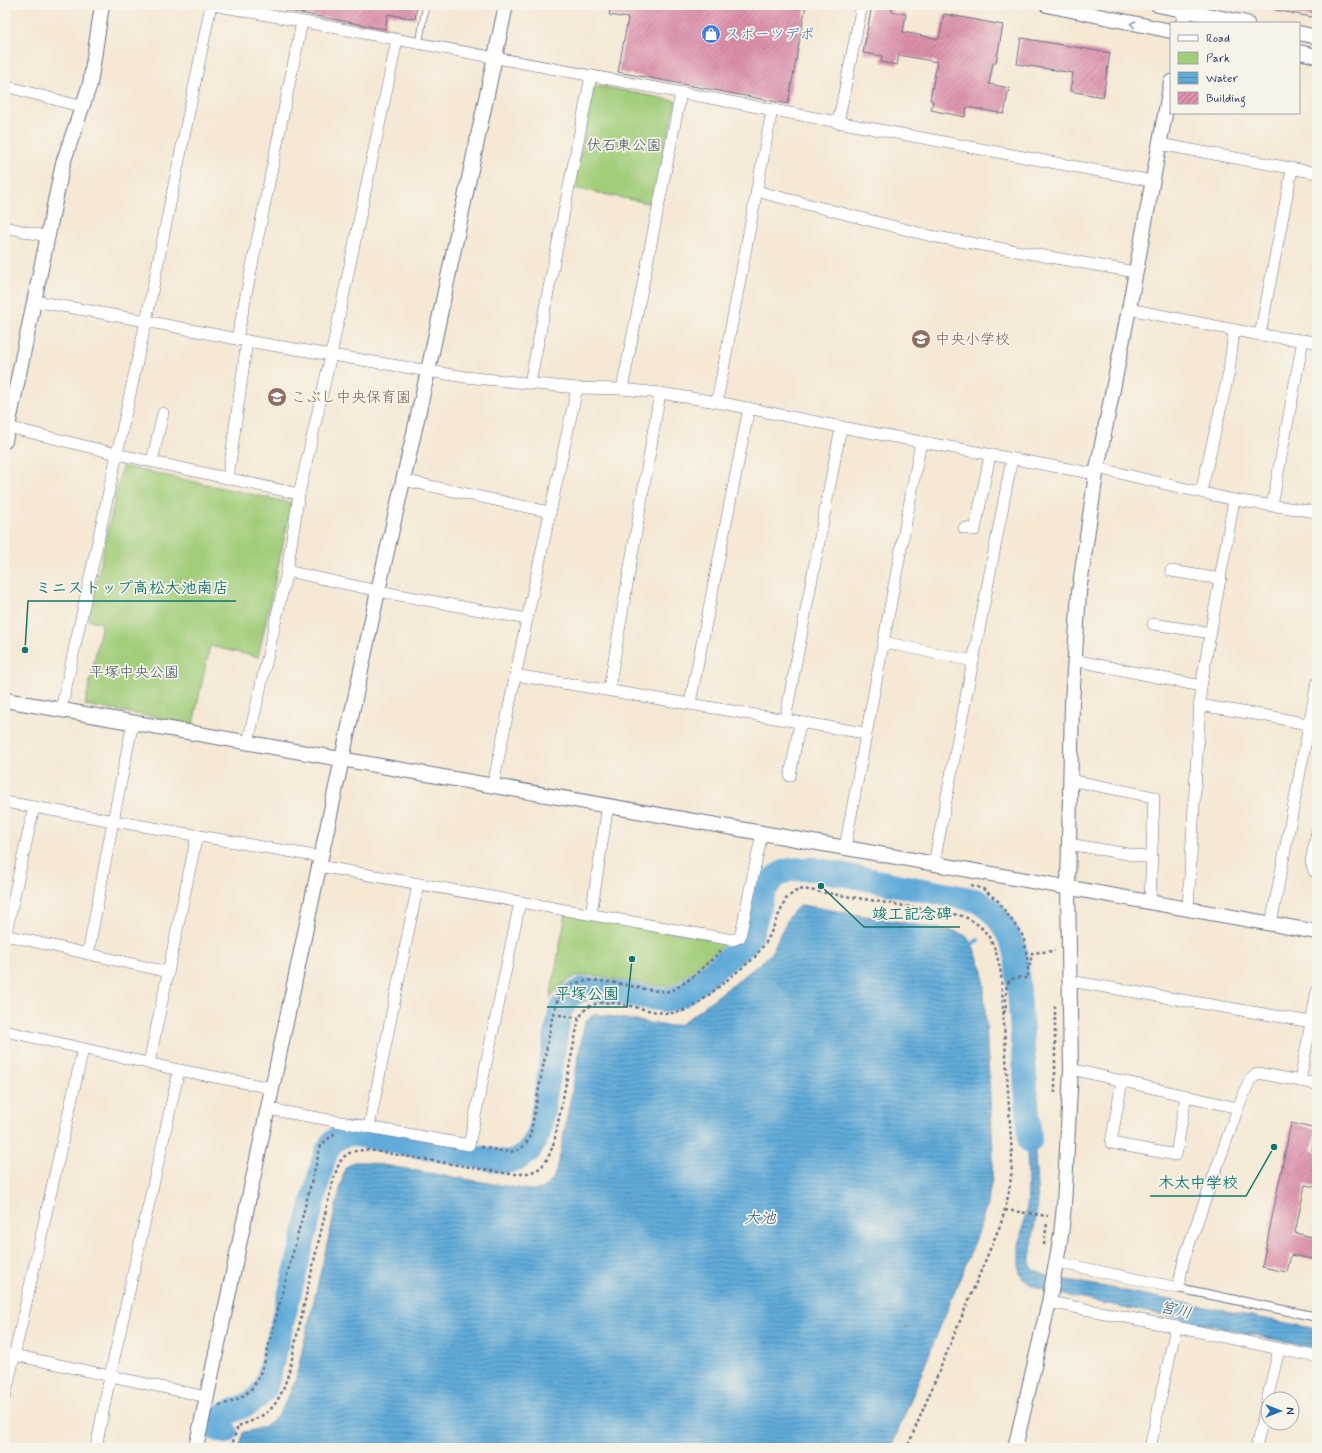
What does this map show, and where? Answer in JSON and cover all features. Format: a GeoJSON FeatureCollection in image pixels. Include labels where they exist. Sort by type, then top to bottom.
{"type":"FeatureCollection","features":[{"type":"Feature","properties":{"kind":"street"},"geometry":{"type":"LineString","coordinates":[[5,441],[49,237],[63,163],[90,84],[102,5]]}},
{"type":"Feature","properties":{"kind":"street"},"geometry":{"type":"LineString","coordinates":[[61,710],[146,321],[212,5],[235,7],[302,22],[494,59],[1152,181]]}},
{"type":"Feature","properties":{"kind":"street"},"geometry":{"type":"LineString","coordinates":[[196,1448],[342,758],[428,371],[506,5]]}},
{"type":"Feature","properties":{"kind":"street"},"geometry":{"type":"LineString","coordinates":[[838,122],[862,5]]}},
{"type":"Feature","properties":{"kind":"street"},"geometry":{"type":"LineString","coordinates":[[1047,5],[1170,31]]}},
{"type":"Feature","properties":{"kind":"street"},"geometry":{"type":"LineString","coordinates":[[1158,5],[1185,13],[1241,22]]}},
{"type":"Feature","properties":{"kind":"street"},"geometry":{"type":"LineString","coordinates":[[228,478],[242,340],[302,22]]}},
{"type":"Feature","properties":{"kind":"street"},"geometry":{"type":"LineString","coordinates":[[1300,33],[1317,37]]}},
{"type":"Feature","properties":{"kind":"street"},"geometry":{"type":"LineString","coordinates":[[248,742],[287,571],[299,494],[331,354],[397,40]]}},
{"type":"Feature","properties":{"kind":"street"},"geometry":{"type":"LineString","coordinates":[[1300,52],[1317,56]]}},
{"type":"Feature","properties":{"kind":"street"},"geometry":{"type":"LineString","coordinates":[[530,383],[591,76]]}},
{"type":"Feature","properties":{"kind":"street"},"geometry":{"type":"LineString","coordinates":[[5,86],[83,107]]}},
{"type":"Feature","properties":{"kind":"street"},"geometry":{"type":"LineString","coordinates":[[1015,1448],[1049,1299],[1061,1234],[1064,1206],[1071,1068],[1068,887],[1070,780],[1074,660],[1079,592],[1096,471],[1129,309],[1170,87]]}},
{"type":"Feature","properties":{"kind":"street"},"geometry":{"type":"LineString","coordinates":[[622,389],[681,93]]}},
{"type":"Feature","properties":{"kind":"street"},"geometry":{"type":"LineString","coordinates":[[717,402],[772,110]]}},
{"type":"Feature","properties":{"kind":"street"},"geometry":{"type":"LineString","coordinates":[[1159,144],[1317,174]]}},
{"type":"Feature","properties":{"kind":"street"},"geometry":{"type":"LineString","coordinates":[[1260,335],[1292,169]]}},
{"type":"Feature","properties":{"kind":"street"},"geometry":{"type":"LineString","coordinates":[[756,191],[931,236],[1135,272]]}},
{"type":"Feature","properties":{"kind":"street"},"geometry":{"type":"LineString","coordinates":[[5,227],[49,237]]}},
{"type":"Feature","properties":{"kind":"street"},"geometry":{"type":"LineString","coordinates":[[34,302],[146,321],[242,340],[465,377],[578,388],[622,389],[717,402],[990,455],[1096,471],[1234,500],[1317,512]]}},
{"type":"Feature","properties":{"kind":"street"},"geometry":{"type":"LineString","coordinates":[[1129,309],[1260,335],[1317,342]]}},
{"type":"Feature","properties":{"kind":"street"},"geometry":{"type":"LineString","coordinates":[[1201,492],[1230,372],[1234,330]]}},
{"type":"Feature","properties":{"kind":"street"},"geometry":{"type":"LineString","coordinates":[[1272,506],[1303,340]]}},
{"type":"Feature","properties":{"kind":"street"},"geometry":{"type":"LineString","coordinates":[[493,785],[515,675],[578,388]]}},
{"type":"Feature","properties":{"kind":"street"},"geometry":{"type":"LineString","coordinates":[[609,689],[660,393]]}},
{"type":"Feature","properties":{"kind":"street"},"geometry":{"type":"LineString","coordinates":[[690,704],[749,408]]}},
{"type":"Feature","properties":{"kind":"street"},"geometry":{"type":"LineString","coordinates":[[152,461],[163,413]]}},
{"type":"Feature","properties":{"kind":"street"},"geometry":{"type":"LineString","coordinates":[[8,427],[117,454],[299,494]]}},
{"type":"Feature","properties":{"kind":"street"},"geometry":{"type":"LineString","coordinates":[[785,720],[841,427]]}},
{"type":"Feature","properties":{"kind":"street"},"geometry":{"type":"LineString","coordinates":[[845,847],[921,442]]}},
{"type":"Feature","properties":{"kind":"street"},"geometry":{"type":"LineString","coordinates":[[964,528],[975,530],[990,455]]}},
{"type":"Feature","properties":{"kind":"street"},"geometry":{"type":"LineString","coordinates":[[934,863],[1012,459]]}},
{"type":"Feature","properties":{"kind":"street"},"geometry":{"type":"LineString","coordinates":[[403,480],[550,512]]}},
{"type":"Feature","properties":{"kind":"street"},"geometry":{"type":"LineString","coordinates":[[1188,909],[1201,686],[1234,500]]}},
{"type":"Feature","properties":{"kind":"street"},"geometry":{"type":"LineString","coordinates":[[287,571],[378,591],[527,619]]}},
{"type":"Feature","properties":{"kind":"street"},"geometry":{"type":"LineString","coordinates":[[1171,571],[1221,579]]}},
{"type":"Feature","properties":{"kind":"street"},"geometry":{"type":"LineString","coordinates":[[1153,624],[1211,633]]}},
{"type":"Feature","properties":{"kind":"street"},"geometry":{"type":"LineString","coordinates":[[883,642],[973,661]]}},
{"type":"Feature","properties":{"kind":"street"},"geometry":{"type":"LineString","coordinates":[[1074,660],[1201,686]]}},
{"type":"Feature","properties":{"kind":"street"},"geometry":{"type":"LineString","coordinates":[[515,675],[609,689],[866,733]]}},
{"type":"Feature","properties":{"kind":"street"},"geometry":{"type":"LineString","coordinates":[[1271,924],[1313,725],[1317,683]]}},
{"type":"Feature","properties":{"kind":"street"},"geometry":{"type":"LineString","coordinates":[[5,700],[762,832],[1317,932]]}},
{"type":"Feature","properties":{"kind":"street"},"geometry":{"type":"LineString","coordinates":[[1199,705],[1313,725]]}},
{"type":"Feature","properties":{"kind":"street"},"geometry":{"type":"LineString","coordinates":[[88,954],[133,722]]}},
{"type":"Feature","properties":{"kind":"street"},"geometry":{"type":"LineString","coordinates":[[790,776],[800,722]]}},
{"type":"Feature","properties":{"kind":"street"},"geometry":{"type":"LineString","coordinates":[[1070,780],[1154,797],[1150,902]]}},
{"type":"Feature","properties":{"kind":"street"},"geometry":{"type":"LineString","coordinates":[[5,802],[197,835],[320,861],[418,884],[733,940],[740,937],[762,832]]}},
{"type":"Feature","properties":{"kind":"street"},"geometry":{"type":"LineString","coordinates":[[591,914],[608,805]]}},
{"type":"Feature","properties":{"kind":"street"},"geometry":{"type":"LineString","coordinates":[[34,807],[5,936],[168,972]]}},
{"type":"Feature","properties":{"kind":"street"},"geometry":{"type":"LineString","coordinates":[[1317,831],[1311,862],[1314,871],[1317,871]]}},
{"type":"Feature","properties":{"kind":"street"},"geometry":{"type":"LineString","coordinates":[[149,1063],[197,835]]}},
{"type":"Feature","properties":{"kind":"street"},"geometry":{"type":"LineString","coordinates":[[1069,844],[1151,858]]}},
{"type":"Feature","properties":{"kind":"street"},"geometry":{"type":"LineString","coordinates":[[368,1127],[418,884]]}},
{"type":"Feature","properties":{"kind":"street"},"geometry":{"type":"LineString","coordinates":[[268,1109],[469,1144],[520,902]]}},
{"type":"Feature","properties":{"kind":"street"},"geometry":{"type":"LineString","coordinates":[[1070,981],[1314,1023]]}},
{"type":"Feature","properties":{"kind":"street"},"geometry":{"type":"LineString","coordinates":[[1300,1081],[1314,1023],[1317,991]]}},
{"type":"Feature","properties":{"kind":"street"},"geometry":{"type":"LineString","coordinates":[[5,1032],[179,1070],[272,1088]]}},
{"type":"Feature","properties":{"kind":"street"},"geometry":{"type":"LineString","coordinates":[[5,1397],[9,1354],[82,1049]]}},
{"type":"Feature","properties":{"kind":"street"},"geometry":{"type":"LineString","coordinates":[[1071,1068],[1238,1108]]}},
{"type":"Feature","properties":{"kind":"street"},"geometry":{"type":"LineString","coordinates":[[96,1448],[110,1376],[179,1070]]}},
{"type":"Feature","properties":{"kind":"street"},"geometry":{"type":"LineString","coordinates":[[1178,1288],[1184,1260],[1238,1108],[1250,1080],[1258,1073],[1317,1084]]}},
{"type":"Feature","properties":{"kind":"street"},"geometry":{"type":"LineString","coordinates":[[1122,1081],[1110,1143],[1176,1155],[1186,1096]]}},
{"type":"Feature","properties":{"kind":"street"},"geometry":{"type":"LineString","coordinates":[[1055,1265],[1178,1288],[1317,1318]]}},
{"type":"Feature","properties":{"kind":"street"},"geometry":{"type":"LineString","coordinates":[[1049,1299],[1317,1358]]}},
{"type":"Feature","properties":{"kind":"street"},"geometry":{"type":"LineString","coordinates":[[1150,1448],[1176,1327]]}},
{"type":"Feature","properties":{"kind":"street"},"geometry":{"type":"LineString","coordinates":[[1256,1448],[1279,1349]]}},
{"type":"Feature","properties":{"kind":"street"},"geometry":{"type":"LineString","coordinates":[[9,1354],[110,1376],[205,1404]]}},
{"type":"Feature","properties":{"kind":"lane"},"geometry":{"type":"LineString","coordinates":[[419,44],[426,5]]}},
{"type":"Feature","properties":{"kind":"path"},"geometry":{"type":"LineString","coordinates":[[970,885],[983,889],[998,901],[1022,935],[1025,943],[1028,978],[1013,978],[1009,981],[1007,985],[1006,1008],[1004,1012]]}},
{"type":"Feature","properties":{"kind":"path"},"geometry":{"type":"LineString","coordinates":[[231,1448],[238,1426],[266,1412],[274,1406],[280,1396],[291,1360],[333,1181],[343,1156],[360,1150],[368,1150],[510,1174],[534,1172],[545,1165],[551,1152],[580,1018],[586,1009],[593,1005],[603,1003],[661,1012],[673,1012],[699,1003],[754,958],[767,941],[786,899],[794,892],[803,889],[960,915],[970,919],[979,925],[989,936],[995,948],[1001,974],[1012,1157],[1012,1173],[1005,1210],[1001,1223],[907,1448]]}},
{"type":"Feature","properties":{"kind":"path"},"geometry":{"type":"LineString","coordinates":[[469,1144],[514,1153],[525,1146],[530,1136],[553,1014],[556,1003],[565,989],[572,984],[600,981],[653,990],[671,990],[683,984],[733,940]]}},
{"type":"Feature","properties":{"kind":"path"},"geometry":{"type":"LineString","coordinates":[[1028,965],[1030,965],[1032,953],[1055,951],[1055,958]]}},
{"type":"Feature","properties":{"kind":"path"},"geometry":{"type":"LineString","coordinates":[[1055,1004],[1055,1097]]}},
{"type":"Feature","properties":{"kind":"path"},"geometry":{"type":"LineString","coordinates":[[553,1014],[580,1018]]}},
{"type":"Feature","properties":{"kind":"path"},"geometry":{"type":"LineString","coordinates":[[205,1404],[237,1400],[248,1394],[256,1384],[265,1360],[321,1145],[326,1139],[341,1129],[343,1122]]}},
{"type":"Feature","properties":{"kind":"path"},"geometry":{"type":"LineString","coordinates":[[1043,1250],[1049,1208]]}},
{"type":"Feature","properties":{"kind":"path"},"geometry":{"type":"LineString","coordinates":[[1005,1210],[1048,1216]]}},
{"type":"Feature","properties":{"kind":"green space","name":"伏石東公園"},"geometry":{"type":"Polygon","coordinates":[[[595,85],[676,101],[653,204],[573,188],[595,85]]]}},
{"type":"Feature","properties":{"kind":"green space","name":"平塚中央公園"},"geometry":{"type":"Polygon","coordinates":[[[122,466],[292,503],[258,657],[210,646],[193,724],[85,705],[102,623],[88,620],[122,466]]]}},
{"type":"Feature","properties":{"kind":"green space"},"geometry":{"type":"Polygon","coordinates":[[[566,913],[728,942],[676,983],[670,986],[583,975],[574,977],[566,982],[559,987],[550,998],[566,913]]]}},
{"type":"Feature","properties":{"kind":"water","name":"大池"},"geometry":{"type":"Polygon","coordinates":[[[802,905],[957,932],[966,936],[972,944],[983,971],[993,1150],[992,1180],[986,1208],[978,1234],[891,1448],[240,1448],[243,1432],[255,1430],[264,1426],[277,1416],[287,1400],[295,1381],[345,1168],[354,1162],[365,1162],[529,1190],[542,1189],[553,1179],[558,1165],[585,1022],[595,1014],[668,1026],[681,1024],[761,963],[770,954],[792,913],[802,905]]]}},
{"type":"Feature","properties":{"kind":"water","name":"宮川"},"geometry":{"type":"Polygon","coordinates":[[[1024,1109],[1032,1109],[1038,1202],[1030,1259],[1034,1269],[1043,1274],[1057,1278],[1317,1329],[1317,1349],[1178,1318],[1068,1296],[1033,1286],[1023,1279],[1019,1269],[1019,1245],[1027,1207],[1028,1191],[1024,1109]]]}},
{"type":"Feature","properties":{"kind":"building"},"geometry":{"type":"Polygon","coordinates":[[[284,5],[417,5],[415,19],[388,14],[385,29],[284,10],[284,5]]]}},
{"type":"Feature","properties":{"kind":"building"},"geometry":{"type":"Polygon","coordinates":[[[611,5],[806,5],[788,104],[618,72],[628,18],[609,15],[611,5]]]}},
{"type":"Feature","properties":{"kind":"building"},"geometry":{"type":"Polygon","coordinates":[[[872,5],[892,8],[892,12],[906,14],[903,32],[939,39],[944,14],[1003,25],[996,63],[993,63],[989,84],[1009,88],[1004,114],[967,107],[965,117],[931,110],[933,101],[930,100],[937,62],[899,55],[897,65],[881,62],[882,56],[863,53],[872,5]]]}},
{"type":"Feature","properties":{"kind":"building"},"geometry":{"type":"Polygon","coordinates":[[[1276,5],[1317,5],[1317,18],[1275,10],[1276,5]]]}},
{"type":"Feature","properties":{"kind":"building"},"geometry":{"type":"Polygon","coordinates":[[[1021,38],[1110,53],[1103,97],[1070,91],[1073,73],[1017,64],[1021,38]]]}},
{"type":"Feature","properties":{"kind":"building"},"geometry":{"type":"Polygon","coordinates":[[[1291,1123],[1316,1129],[1312,1150],[1317,1152],[1317,1187],[1305,1185],[1295,1233],[1317,1238],[1317,1260],[1291,1255],[1287,1272],[1262,1267],[1291,1123]]]}},
{"type":"Feature","properties":{"kind":"waterway"},"geometry":{"type":"LineString","coordinates":[[226,1432],[216,1429],[220,1416],[252,1402],[266,1387],[323,1162],[332,1143],[335,1140],[350,1134],[505,1162],[523,1156],[533,1145],[539,1133],[560,1012],[569,996],[583,989],[663,1000],[673,999],[684,994],[745,945],[750,936],[763,894],[768,884],[786,871],[796,869],[814,869],[975,900],[993,912],[1000,921],[1016,953],[1030,1141]]}},
{"type":"Feature","properties":{"kind":"waterway"},"geometry":{"type":"LineString","coordinates":[[994,928],[1000,924]]}},
{"type":"Feature","properties":{"kind":"waterway"},"geometry":{"type":"LineString","coordinates":[[972,944],[978,940]]}},
{"type":"Feature","properties":{"kind":"place","name":"スポーツデポ"},"geometry":{"type":"Point","coordinates":[711,34]}},
{"type":"Feature","properties":{"kind":"place","name":"中央小学校"},"geometry":{"type":"Point","coordinates":[921,339]}},
{"type":"Feature","properties":{"kind":"place","name":"こぶし中央保育園"},"geometry":{"type":"Point","coordinates":[277,397]}},
{"type":"Feature","properties":{"kind":"place","name":"ミニストップ高松大池南店"},"geometry":{"type":"Point","coordinates":[25,650]}},
{"type":"Feature","properties":{"kind":"place","name":"竣工記念碑"},"geometry":{"type":"Point","coordinates":[821,886]}},
{"type":"Feature","properties":{"kind":"place","name":"平塚公園"},"geometry":{"type":"Point","coordinates":[632,959]}},
{"type":"Feature","properties":{"kind":"place","name":"木太中学校"},"geometry":{"type":"Point","coordinates":[1274,1147]}}]}
